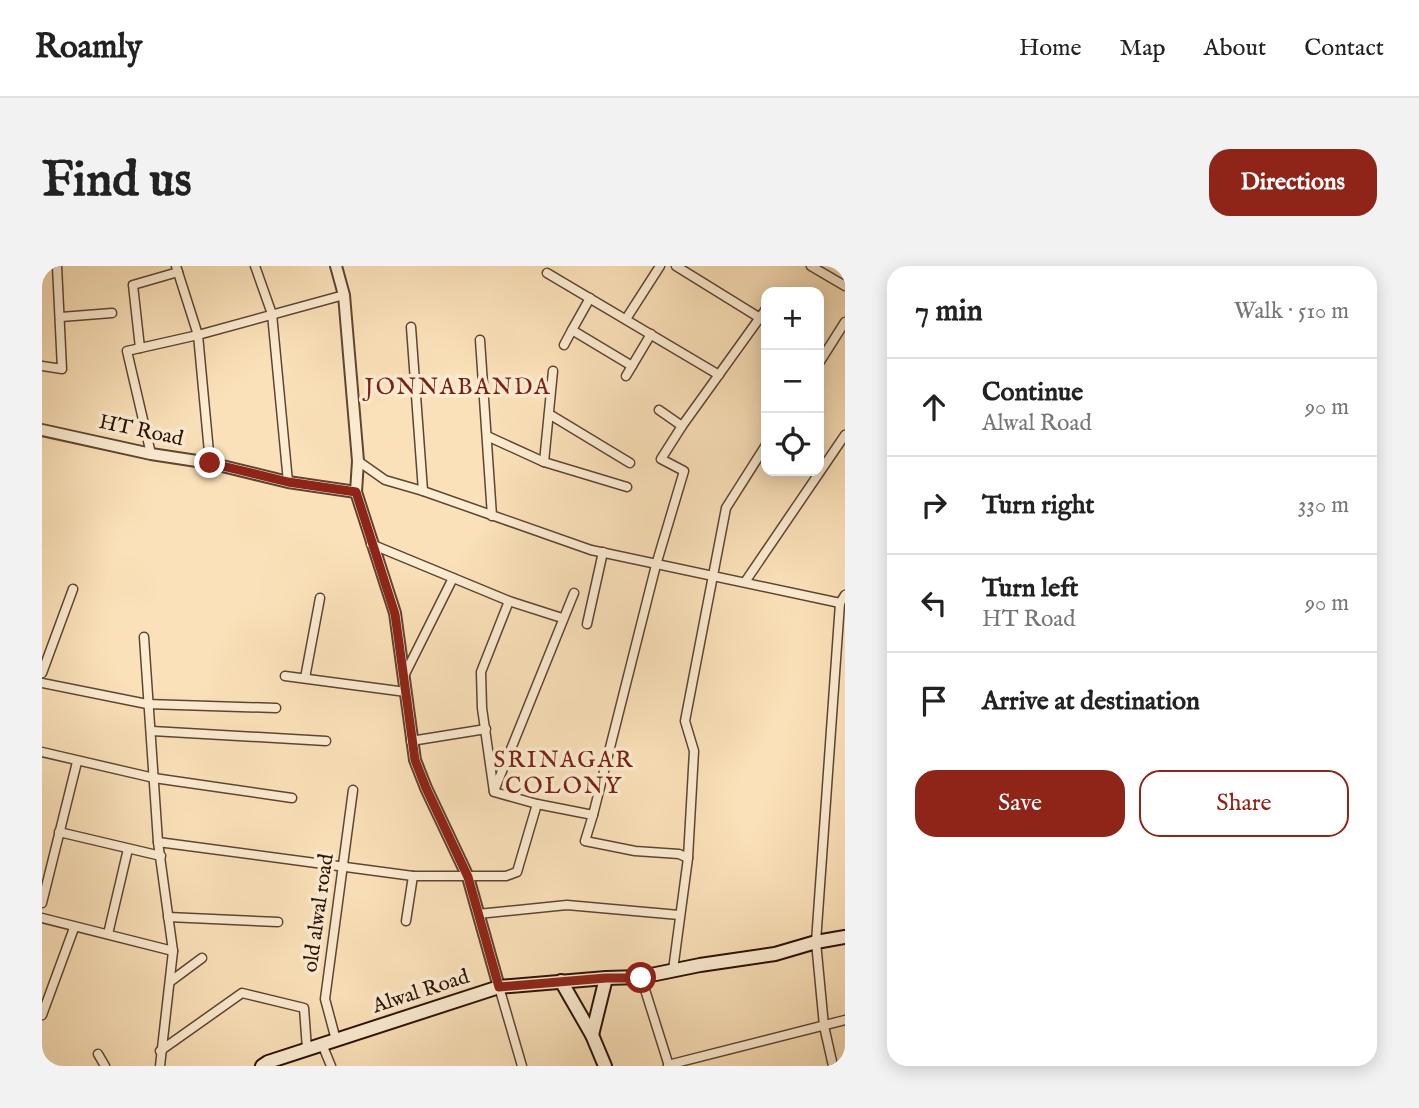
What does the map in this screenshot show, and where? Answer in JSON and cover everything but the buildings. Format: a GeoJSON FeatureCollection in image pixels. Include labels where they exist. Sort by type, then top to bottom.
{"type":"FeatureCollection","features":[{"type":"Feature","properties":{"kind":"main road","name":"Alwal Road"},"geometry":{"type":"LineString","coordinates":[[262,1066],[499,987],[606,978],[641,978],[775,954],[845,937]]}},
{"type":"Feature","properties":{"kind":"main road"},"geometry":{"type":"LineString","coordinates":[[592,1035],[606,978]]}},
{"type":"Feature","properties":{"kind":"main road"},"geometry":{"type":"LineString","coordinates":[[561,981],[592,1035],[605,1066]]}},
{"type":"Feature","properties":{"kind":"street"},"geometry":{"type":"LineString","coordinates":[[42,366],[62,369],[57,266]]}},
{"type":"Feature","properties":{"kind":"street"},"geometry":{"type":"LineString","coordinates":[[254,266],[272,314],[288,482]]}},
{"type":"Feature","properties":{"kind":"street"},"geometry":{"type":"LineString","coordinates":[[336,266],[344,295],[358,461],[356,492],[395,614],[411,741],[426,788],[468,877],[522,1066]]}},
{"type":"Feature","properties":{"kind":"street"},"geometry":{"type":"LineString","coordinates":[[626,319],[660,266]]}},
{"type":"Feature","properties":{"kind":"street"},"geometry":{"type":"LineString","coordinates":[[676,266],[760,318],[661,459],[684,471],[656,565],[585,841],[635,851],[678,854],[688,858]]}},
{"type":"Feature","properties":{"kind":"street"},"geometry":{"type":"LineString","coordinates":[[811,266],[845,286]]}},
{"type":"Feature","properties":{"kind":"street"},"geometry":{"type":"LineString","coordinates":[[140,348],[133,285],[177,269],[198,335],[210,463]]}},
{"type":"Feature","properties":{"kind":"street"},"geometry":{"type":"LineString","coordinates":[[547,273],[719,375]]}},
{"type":"Feature","properties":{"kind":"street"},"geometry":{"type":"LineString","coordinates":[[151,454],[127,351],[198,335],[344,295]]}},
{"type":"Feature","properties":{"kind":"street"},"geometry":{"type":"LineString","coordinates":[[564,345],[590,298]]}},
{"type":"Feature","properties":{"kind":"street"},"geometry":{"type":"LineString","coordinates":[[61,317],[112,313]]}},
{"type":"Feature","properties":{"kind":"street"},"geometry":{"type":"LineString","coordinates":[[824,355],[845,322]]}},
{"type":"Feature","properties":{"kind":"street"},"geometry":{"type":"LineString","coordinates":[[411,327],[423,491]]}},
{"type":"Feature","properties":{"kind":"street"},"geometry":{"type":"LineString","coordinates":[[572,330],[632,366]]}},
{"type":"Feature","properties":{"kind":"street"},"geometry":{"type":"LineString","coordinates":[[626,376],[651,334]]}},
{"type":"Feature","properties":{"kind":"street"},"geometry":{"type":"LineString","coordinates":[[480,341],[492,516]]}},
{"type":"Feature","properties":{"kind":"street"},"geometry":{"type":"LineString","coordinates":[[544,462],[553,371]]}},
{"type":"Feature","properties":{"kind":"street"},"geometry":{"type":"LineString","coordinates":[[659,410],[682,426]]}},
{"type":"Feature","properties":{"kind":"street"},"geometry":{"type":"LineString","coordinates":[[549,414],[630,463]]}},
{"type":"Feature","properties":{"kind":"street","name":"HT Road"},"geometry":{"type":"LineString","coordinates":[[42,430],[151,454],[210,463],[288,482],[356,492]]}},
{"type":"Feature","properties":{"kind":"street"},"geometry":{"type":"LineString","coordinates":[[745,582],[845,435]]}},
{"type":"Feature","properties":{"kind":"street"},"geometry":{"type":"LineString","coordinates":[[487,436],[544,462],[627,487]]}},
{"type":"Feature","properties":{"kind":"street"},"geometry":{"type":"LineString","coordinates":[[674,970],[688,858],[694,751],[685,721],[726,508],[761,453]]}},
{"type":"Feature","properties":{"kind":"street"},"geometry":{"type":"LineString","coordinates":[[358,461],[385,480],[603,552],[712,576],[843,599],[816,942],[824,1026],[833,1066]]}},
{"type":"Feature","properties":{"kind":"street"},"geometry":{"type":"LineString","coordinates":[[371,544],[509,601],[562,618]]}},
{"type":"Feature","properties":{"kind":"street"},"geometry":{"type":"LineString","coordinates":[[587,624],[603,552]]}},
{"type":"Feature","properties":{"kind":"street"},"geometry":{"type":"LineString","coordinates":[[403,679],[453,578]]}},
{"type":"Feature","properties":{"kind":"street"},"geometry":{"type":"LineString","coordinates":[[42,673],[73,589]]}},
{"type":"Feature","properties":{"kind":"street"},"geometry":{"type":"LineString","coordinates":[[494,792],[574,593]]}},
{"type":"Feature","properties":{"kind":"street"},"geometry":{"type":"LineString","coordinates":[[305,678],[320,598]]}},
{"type":"Feature","properties":{"kind":"street"},"geometry":{"type":"LineString","coordinates":[[494,792],[482,708],[481,672],[509,601]]}},
{"type":"Feature","properties":{"kind":"street"},"geometry":{"type":"LineString","coordinates":[[144,637],[158,842],[173,951],[160,1066]]}},
{"type":"Feature","properties":{"kind":"street"},"geometry":{"type":"LineString","coordinates":[[285,676],[406,692]]}},
{"type":"Feature","properties":{"kind":"street"},"geometry":{"type":"LineString","coordinates":[[42,683],[147,704],[276,708]]}},
{"type":"Feature","properties":{"kind":"street"},"geometry":{"type":"LineString","coordinates":[[411,741],[486,729]]}},
{"type":"Feature","properties":{"kind":"street"},"geometry":{"type":"LineString","coordinates":[[152,731],[326,741]]}},
{"type":"Feature","properties":{"kind":"street"},"geometry":{"type":"LineString","coordinates":[[42,752],[154,778],[292,798]]}},
{"type":"Feature","properties":{"kind":"street"},"geometry":{"type":"LineString","coordinates":[[42,903],[77,762]]}},
{"type":"Feature","properties":{"kind":"street","name":"old alwal road"},"geometry":{"type":"LineString","coordinates":[[336,1040],[325,999],[353,790]]}},
{"type":"Feature","properties":{"kind":"street"},"geometry":{"type":"LineString","coordinates":[[494,792],[593,816]]}},
{"type":"Feature","properties":{"kind":"street"},"geometry":{"type":"LineString","coordinates":[[158,842],[413,876],[506,876],[517,872],[537,804]]}},
{"type":"Feature","properties":{"kind":"street"},"geometry":{"type":"LineString","coordinates":[[59,832],[161,856]]}},
{"type":"Feature","properties":{"kind":"street"},"geometry":{"type":"LineString","coordinates":[[108,934],[128,849]]}},
{"type":"Feature","properties":{"kind":"street"},"geometry":{"type":"LineString","coordinates":[[407,922],[413,876]]}},
{"type":"Feature","properties":{"kind":"street"},"geometry":{"type":"LineString","coordinates":[[478,914],[567,905],[679,915]]}},
{"type":"Feature","properties":{"kind":"street"},"geometry":{"type":"LineString","coordinates":[[168,917],[278,922]]}},
{"type":"Feature","properties":{"kind":"street"},"geometry":{"type":"LineString","coordinates":[[42,918],[173,951]]}},
{"type":"Feature","properties":{"kind":"street"},"geometry":{"type":"LineString","coordinates":[[42,1015],[74,928]]}},
{"type":"Feature","properties":{"kind":"street"},"geometry":{"type":"LineString","coordinates":[[171,981],[202,958]]}},
{"type":"Feature","properties":{"kind":"street"},"geometry":{"type":"LineString","coordinates":[[641,978],[669,1066],[845,1020]]}},
{"type":"Feature","properties":{"kind":"street"},"geometry":{"type":"LineString","coordinates":[[160,1051],[242,993],[304,1008],[307,1049]]}},
{"type":"Feature","properties":{"kind":"street"},"geometry":{"type":"LineString","coordinates":[[322,1044],[331,1066]]}},
{"type":"Feature","properties":{"kind":"street"},"geometry":{"type":"LineString","coordinates":[[98,1054],[105,1066]]}},
{"type":"Feature","properties":{"kind":"district","name":"JONNABANDA"},"geometry":{"type":"Point","coordinates":[458,387]}},
{"type":"Feature","properties":{"kind":"district","name":"SRINAGAR COLONY"},"geometry":{"type":"Point","coordinates":[564,773]}},
{"type":"Feature","properties":{"kind":"route"},"geometry":{"type":"LineString","coordinates":[[210,463],[288,482],[356,492],[395,614],[415,760],[468,877],[499,987],[606,978],[641,978]]}}]}
